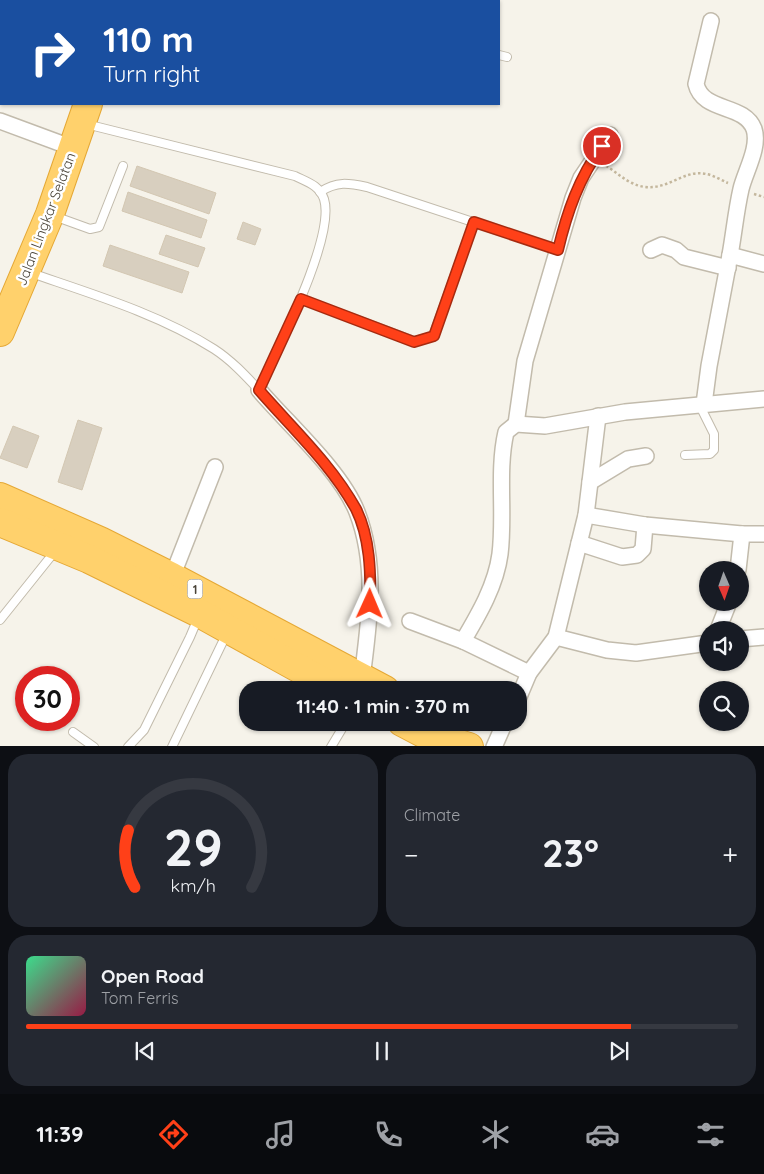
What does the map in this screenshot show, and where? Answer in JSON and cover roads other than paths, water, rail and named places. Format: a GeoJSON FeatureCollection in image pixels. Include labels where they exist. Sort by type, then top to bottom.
{"type":"FeatureCollection","features":[{"type":"Feature","properties":{"kind":"highway","name":"Jalan Lingkar Selatan"},"geometry":{"type":"LineString","coordinates":[[0,332],[50,214],[81,125]]}},
{"type":"Feature","properties":{"kind":"highway","name":"1"},"geometry":{"type":"LineString","coordinates":[[0,497],[100,541],[172,577],[353,681]]}},
{"type":"Feature","properties":{"kind":"highway","name":"1"},"geometry":{"type":"LineString","coordinates":[[0,522],[89,559],[229,629],[350,681]]}},
{"type":"Feature","properties":{"kind":"highway"},"geometry":{"type":"LineString","coordinates":[[431,731],[469,746]]}},
{"type":"Feature","properties":{"kind":"street"},"geometry":{"type":"LineString","coordinates":[[701,404],[741,189],[754,143],[753,128],[742,115],[705,100],[698,92],[696,84],[711,21]]}},
{"type":"Feature","properties":{"kind":"street"},"geometry":{"type":"LineString","coordinates":[[0,121],[81,125]]}},
{"type":"Feature","properties":{"kind":"street"},"geometry":{"type":"LineString","coordinates":[[516,424],[525,361],[573,198],[594,157],[610,135]]}},
{"type":"Feature","properties":{"kind":"street"},"geometry":{"type":"LineString","coordinates":[[651,250],[662,245],[676,250],[684,257],[764,264]]}},
{"type":"Feature","properties":{"kind":"street"},"geometry":{"type":"LineString","coordinates":[[259,390],[314,450],[336,478],[356,511],[370,564],[371,588],[370,619],[363,681]]}},
{"type":"Feature","properties":{"kind":"street"},"geometry":{"type":"LineString","coordinates":[[463,641],[481,610],[500,554],[506,432],[516,424],[545,426],[598,416],[764,399]]}},
{"type":"Feature","properties":{"kind":"street"},"geometry":{"type":"LineString","coordinates":[[526,681],[529,673],[556,637],[586,515],[598,416]]}},
{"type":"Feature","properties":{"kind":"street"},"geometry":{"type":"LineString","coordinates":[[590,482],[628,459],[646,456]]}},
{"type":"Feature","properties":{"kind":"street"},"geometry":{"type":"LineString","coordinates":[[172,577],[215,467]]}},
{"type":"Feature","properties":{"kind":"street"},"geometry":{"type":"LineString","coordinates":[[586,515],[645,525],[742,534],[764,534]]}},
{"type":"Feature","properties":{"kind":"street"},"geometry":{"type":"LineString","coordinates":[[579,543],[622,557],[637,555],[643,549],[645,525]]}},
{"type":"Feature","properties":{"kind":"street"},"geometry":{"type":"LineString","coordinates":[[739,561],[742,534]]}},
{"type":"Feature","properties":{"kind":"street"},"geometry":{"type":"LineString","coordinates":[[410,621],[463,641],[529,673]]}},
{"type":"Feature","properties":{"kind":"street"},"geometry":{"type":"LineString","coordinates":[[556,637],[607,650],[636,653],[699,644]]}},
{"type":"Feature","properties":{"kind":"street"},"geometry":{"type":"LineString","coordinates":[[749,639],[764,637]]}},
{"type":"Feature","properties":{"kind":"street"},"geometry":{"type":"LineString","coordinates":[[494,746],[501,731]]}},
{"type":"Feature","properties":{"kind":"lane"},"geometry":{"type":"LineString","coordinates":[[500,54],[507,57]]}},
{"type":"Feature","properties":{"kind":"lane"},"geometry":{"type":"LineString","coordinates":[[26,271],[99,297],[177,329],[215,349],[238,367],[259,390],[301,299],[323,234],[326,212],[324,198],[317,187],[295,176],[81,125]]}},
{"type":"Feature","properties":{"kind":"lane"},"geometry":{"type":"LineString","coordinates":[[50,214],[90,228],[99,227],[123,166]]}},
{"type":"Feature","properties":{"kind":"lane"},"geometry":{"type":"LineString","coordinates":[[320,192],[331,185],[345,182],[419,203],[558,250]]}},
{"type":"Feature","properties":{"kind":"lane"},"geometry":{"type":"LineString","coordinates":[[301,299],[414,342],[427,340],[434,336],[474,222]]}},
{"type":"Feature","properties":{"kind":"lane"},"geometry":{"type":"LineString","coordinates":[[685,455],[710,454],[714,450],[714,434],[701,404]]}},
{"type":"Feature","properties":{"kind":"lane"},"geometry":{"type":"LineString","coordinates":[[0,620],[59,547]]}},
{"type":"Feature","properties":{"kind":"lane"},"geometry":{"type":"LineString","coordinates":[[128,746],[144,730],[190,637],[199,613]]}},
{"type":"Feature","properties":{"kind":"lane"},"geometry":{"type":"LineString","coordinates":[[172,746],[229,629]]}},
{"type":"Feature","properties":{"kind":"lane"},"geometry":{"type":"LineString","coordinates":[[331,746],[340,731]]}},
{"type":"Feature","properties":{"kind":"lane"},"geometry":{"type":"LineString","coordinates":[[73,732],[94,746]]}}]}
